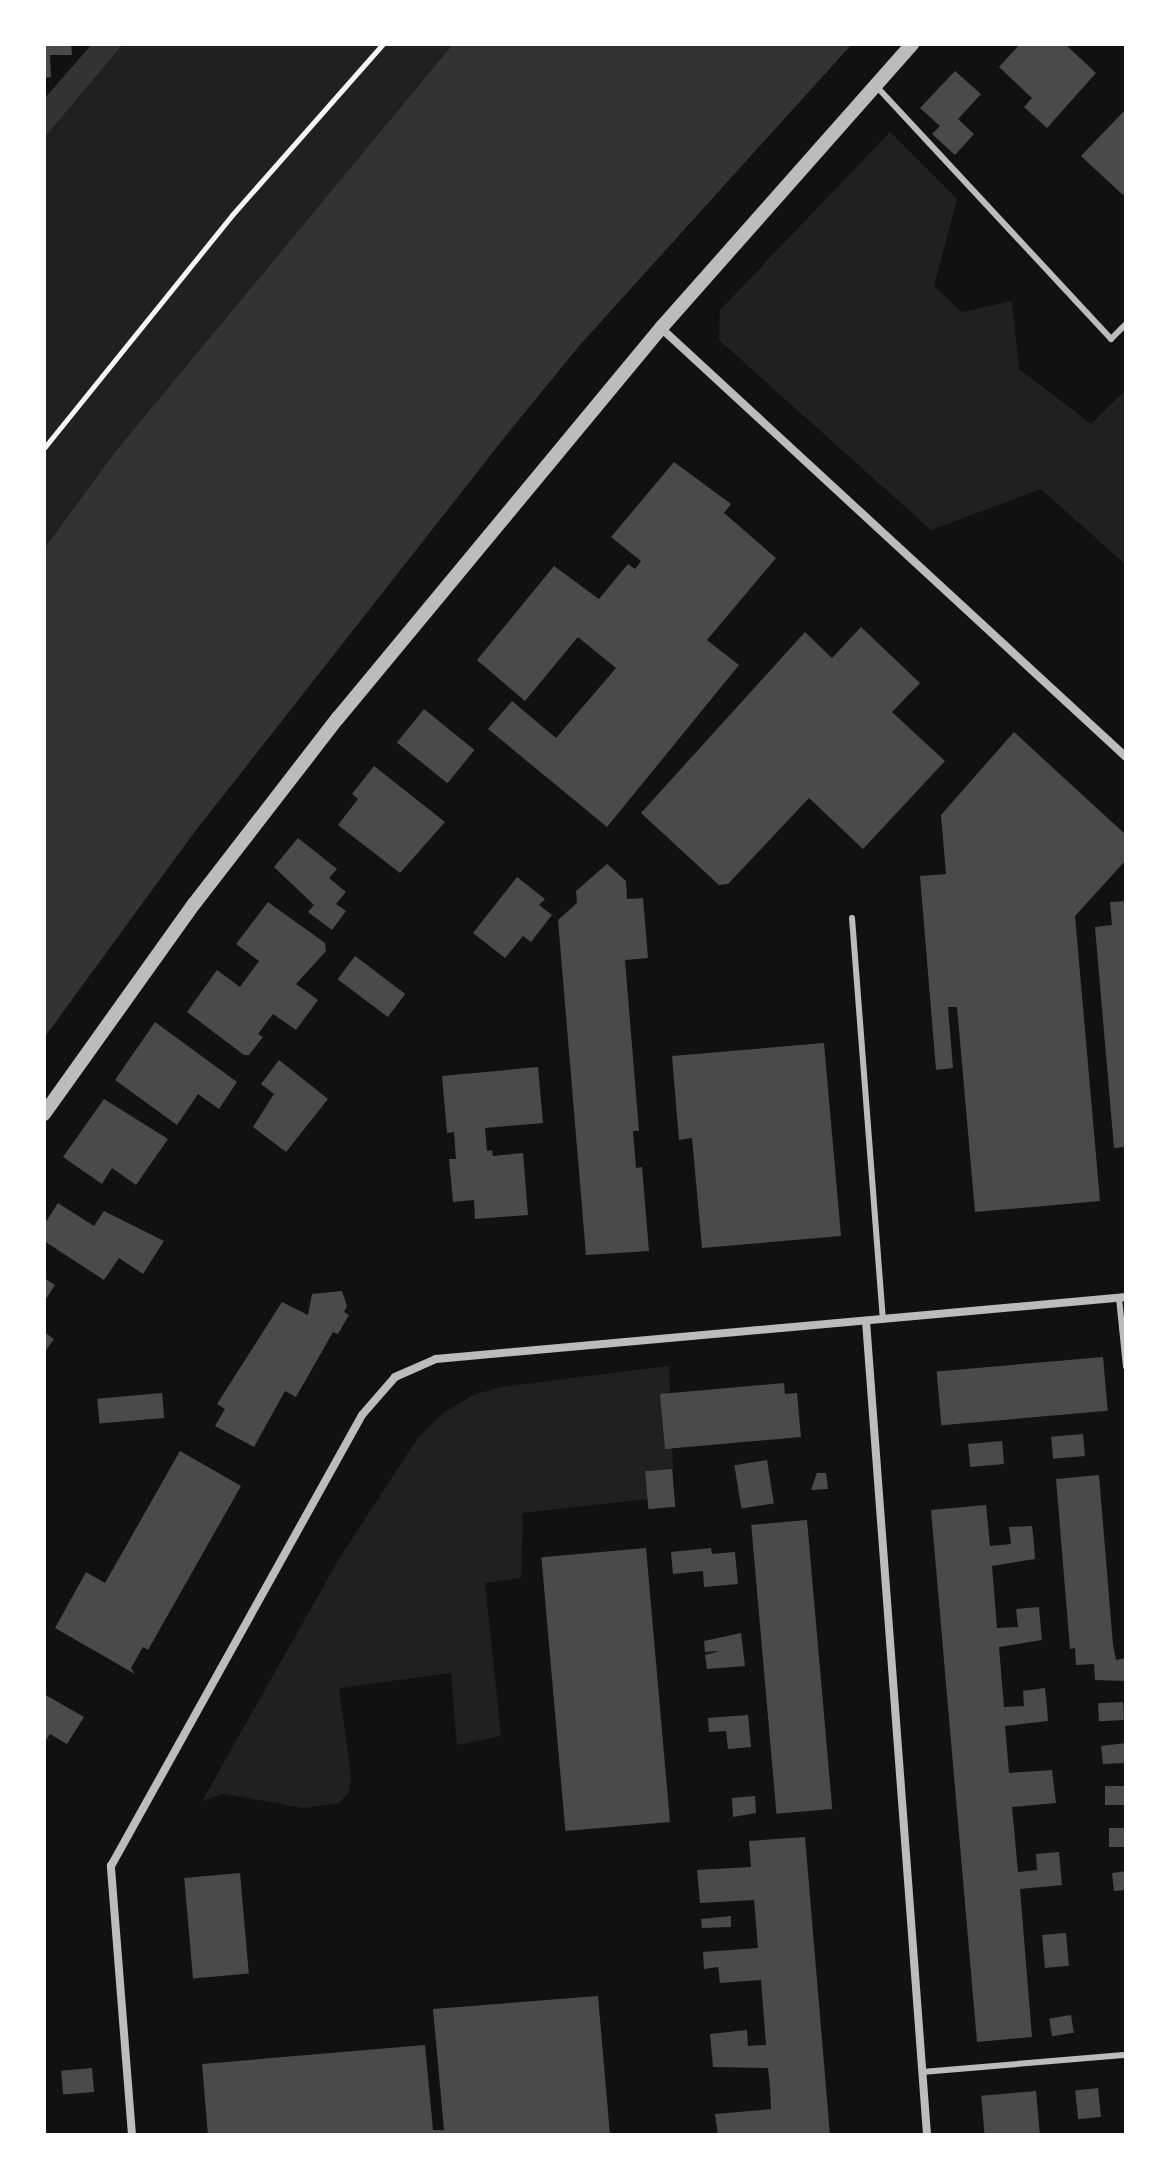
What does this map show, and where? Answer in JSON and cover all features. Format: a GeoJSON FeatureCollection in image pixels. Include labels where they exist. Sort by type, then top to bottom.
{"type":"FeatureCollection","features":[{"type":"Feature","properties":{"kind":"street"},"geometry":{"type":"LineString","coordinates":[[44,1114],[194,904],[338,718],[661,328],[912,44]]}},
{"type":"Feature","properties":{"kind":"street"},"geometry":{"type":"LineString","coordinates":[[661,328],[1126,757]]}},
{"type":"Feature","properties":{"kind":"street"},"geometry":{"type":"LineString","coordinates":[[132,2135],[111,1866],[362,1415],[395,1377],[436,1359],[1122,1298]]}},
{"type":"Feature","properties":{"kind":"street"},"geometry":{"type":"LineString","coordinates":[[866,1321],[927,2135]]}},
{"type":"Feature","properties":{"kind":"lane"},"geometry":{"type":"LineString","coordinates":[[874,85],[1111,339],[1126,324]]}},
{"type":"Feature","properties":{"kind":"lane"},"geometry":{"type":"LineString","coordinates":[[852,918],[883,1320]]}},
{"type":"Feature","properties":{"kind":"lane"},"geometry":{"type":"LineString","coordinates":[[1122,1298],[1126,1367]]}},
{"type":"Feature","properties":{"kind":"lane"},"geometry":{"type":"LineString","coordinates":[[922,2072],[1126,2055]]}},
{"type":"Feature","properties":{"kind":"path"},"geometry":{"type":"LineString","coordinates":[[44,448],[232,215],[383,44]]}},
{"type":"Feature","properties":{"kind":"shaded area"},"geometry":{"type":"Polygon","coordinates":[[[92,44],[123,44],[44,138],[44,99],[92,44]]]}},
{"type":"Feature","properties":{"kind":"shaded area"},"geometry":{"type":"Polygon","coordinates":[[[105,44],[453,44],[115,452],[44,549],[44,113],[105,44]]]}},
{"type":"Feature","properties":{"kind":"shaded area"},"geometry":{"type":"Polygon","coordinates":[[[453,44],[852,44],[579,346],[504,438],[193,834],[44,1038],[44,549],[115,452],[453,44]]]}},
{"type":"Feature","properties":{"kind":"shaded area"},"geometry":{"type":"Polygon","coordinates":[[[890,132],[957,199],[934,286],[962,312],[1012,301],[1019,369],[1091,424],[1126,390],[1126,565],[1041,489],[931,530],[719,340],[720,310],[890,132]]]}},
{"type":"Feature","properties":{"kind":"shaded area"},"geometry":{"type":"Polygon","coordinates":[[[669,1366],[674,1496],[523,1513],[521,1578],[485,1583],[501,1736],[457,1745],[451,1673],[339,1688],[351,1775],[349,1792],[339,1803],[304,1808],[224,1794],[202,1801],[339,1559],[417,1439],[442,1414],[473,1395],[501,1387],[669,1366]]]}},
{"type":"Feature","properties":{"kind":"building"},"geometry":{"type":"Polygon","coordinates":[[[44,44],[71,44],[72,55],[50,55],[51,77],[44,78],[44,44]]]}},
{"type":"Feature","properties":{"kind":"building"},"geometry":{"type":"Polygon","coordinates":[[[1020,44],[1065,44],[1096,73],[1047,128],[1024,107],[1032,98],[999,67],[1020,44]]]}},
{"type":"Feature","properties":{"kind":"building"},"geometry":{"type":"Polygon","coordinates":[[[955,71],[981,94],[958,119],[974,134],[955,155],[932,134],[940,126],[920,108],[955,71]]]}},
{"type":"Feature","properties":{"kind":"building"},"geometry":{"type":"Polygon","coordinates":[[[1126,109],[1126,191],[1123,195],[1081,156],[1126,109]]]}},
{"type":"Feature","properties":{"kind":"building"},"geometry":{"type":"Polygon","coordinates":[[[674,462],[731,504],[724,513],[776,558],[707,640],[739,665],[607,827],[488,729],[512,701],[556,738],[616,668],[578,637],[525,701],[477,660],[554,566],[599,599],[628,564],[635,569],[641,561],[611,537],[674,462]]]}},
{"type":"Feature","properties":{"kind":"building"},"geometry":{"type":"Polygon","coordinates":[[[861,627],[920,683],[892,712],[945,761],[863,849],[809,798],[728,884],[719,885],[641,813],[805,632],[832,658],[861,627]]]}},
{"type":"Feature","properties":{"kind":"building"},"geometry":{"type":"Polygon","coordinates":[[[424,709],[475,750],[447,783],[397,742],[424,709]]]}},
{"type":"Feature","properties":{"kind":"building"},"geometry":{"type":"Polygon","coordinates":[[[1014,732],[1126,835],[1126,860],[1075,916],[1100,1201],[975,1212],[957,1007],[948,1007],[953,1068],[936,1070],[920,876],[946,874],[941,815],[1014,732]]]}},
{"type":"Feature","properties":{"kind":"building"},"geometry":{"type":"Polygon","coordinates":[[[374,766],[445,822],[400,873],[338,825],[358,799],[352,794],[374,766]]]}},
{"type":"Feature","properties":{"kind":"building"},"geometry":{"type":"Polygon","coordinates":[[[298,838],[337,869],[329,878],[346,892],[336,904],[346,911],[332,930],[308,912],[314,905],[274,867],[298,838]]]}},
{"type":"Feature","properties":{"kind":"building"},"geometry":{"type":"Polygon","coordinates":[[[607,864],[626,881],[627,899],[643,898],[648,958],[625,960],[639,1131],[633,1131],[636,1168],[642,1167],[649,1251],[586,1255],[558,920],[577,903],[576,891],[607,864]]]}},
{"type":"Feature","properties":{"kind":"building"},"geometry":{"type":"Polygon","coordinates":[[[517,877],[545,899],[539,905],[552,915],[531,942],[523,936],[505,958],[473,933],[517,877]]]}},
{"type":"Feature","properties":{"kind":"building"},"geometry":{"type":"Polygon","coordinates":[[[1126,901],[1126,1147],[1114,1148],[1095,927],[1112,925],[1110,902],[1126,901]]]}},
{"type":"Feature","properties":{"kind":"building"},"geometry":{"type":"Polygon","coordinates":[[[268,902],[325,943],[326,951],[296,984],[318,1000],[296,1030],[273,1014],[258,1034],[263,1037],[249,1055],[244,1055],[187,1012],[217,970],[240,987],[259,961],[236,944],[268,902]]]}},
{"type":"Feature","properties":{"kind":"building"},"geometry":{"type":"Polygon","coordinates":[[[355,956],[405,994],[388,1017],[338,979],[355,956]]]}},
{"type":"Feature","properties":{"kind":"building"},"geometry":{"type":"Polygon","coordinates":[[[155,1022],[237,1082],[219,1109],[198,1094],[177,1125],[115,1080],[155,1022]]]}},
{"type":"Feature","properties":{"kind":"building"},"geometry":{"type":"Polygon","coordinates":[[[824,1043],[841,1236],[702,1248],[692,1138],[679,1140],[672,1056],[824,1043]]]}},
{"type":"Feature","properties":{"kind":"building"},"geometry":{"type":"Polygon","coordinates":[[[279,1060],[328,1099],[286,1152],[253,1127],[274,1094],[261,1084],[279,1060]]]}},
{"type":"Feature","properties":{"kind":"building"},"geometry":{"type":"Polygon","coordinates":[[[538,1067],[543,1123],[485,1128],[487,1151],[492,1150],[493,1156],[523,1153],[528,1215],[475,1219],[474,1200],[453,1202],[449,1159],[456,1159],[454,1132],[447,1133],[442,1076],[538,1067]]]}},
{"type":"Feature","properties":{"kind":"building"},"geometry":{"type":"Polygon","coordinates":[[[104,1099],[168,1139],[136,1185],[112,1168],[102,1184],[63,1157],[104,1099]]]}},
{"type":"Feature","properties":{"kind":"building"},"geometry":{"type":"Polygon","coordinates":[[[58,1203],[94,1226],[104,1211],[164,1241],[143,1274],[119,1258],[104,1280],[44,1241],[44,1225],[58,1203]]]}},
{"type":"Feature","properties":{"kind":"building"},"geometry":{"type":"Polygon","coordinates":[[[44,1278],[55,1285],[44,1302],[44,1278]]]}},
{"type":"Feature","properties":{"kind":"building"},"geometry":{"type":"Polygon","coordinates":[[[342,1291],[347,1306],[344,1312],[349,1315],[338,1334],[333,1332],[296,1397],[285,1391],[254,1447],[215,1426],[225,1409],[217,1404],[282,1302],[308,1315],[312,1294],[342,1291]]]}},
{"type":"Feature","properties":{"kind":"building"},"geometry":{"type":"Polygon","coordinates":[[[44,1332],[54,1339],[44,1353],[44,1332]]]}},
{"type":"Feature","properties":{"kind":"building"},"geometry":{"type":"Polygon","coordinates":[[[1103,1357],[1108,1411],[941,1425],[937,1372],[1103,1357]]]}},
{"type":"Feature","properties":{"kind":"building"},"geometry":{"type":"Polygon","coordinates":[[[784,1383],[785,1394],[797,1393],[801,1437],[665,1449],[660,1394],[784,1383]]]}},
{"type":"Feature","properties":{"kind":"building"},"geometry":{"type":"Polygon","coordinates":[[[162,1393],[164,1418],[99,1424],[97,1399],[162,1393]]]}},
{"type":"Feature","properties":{"kind":"building"},"geometry":{"type":"Polygon","coordinates":[[[1083,1434],[1085,1456],[1053,1459],[1051,1437],[1083,1434]]]}},
{"type":"Feature","properties":{"kind":"building"},"geometry":{"type":"Polygon","coordinates":[[[1002,1441],[1004,1464],[970,1467],[968,1444],[1002,1441]]]}},
{"type":"Feature","properties":{"kind":"building"},"geometry":{"type":"Polygon","coordinates":[[[180,1451],[241,1486],[148,1650],[143,1647],[131,1668],[135,1674],[55,1628],[86,1572],[105,1583],[180,1451]]]}},
{"type":"Feature","properties":{"kind":"building"},"geometry":{"type":"Polygon","coordinates":[[[767,1460],[774,1503],[741,1509],[734,1465],[767,1460]]]}},
{"type":"Feature","properties":{"kind":"building"},"geometry":{"type":"Polygon","coordinates":[[[672,1469],[675,1507],[648,1509],[645,1471],[672,1469]]]}},
{"type":"Feature","properties":{"kind":"building"},"geometry":{"type":"Polygon","coordinates":[[[817,1473],[826,1473],[828,1489],[811,1490],[817,1473]]]}},
{"type":"Feature","properties":{"kind":"building"},"geometry":{"type":"Polygon","coordinates":[[[1099,1475],[1113,1645],[1116,1660],[1126,1658],[1126,1681],[1095,1680],[1094,1664],[1076,1665],[1075,1648],[1070,1649],[1056,1479],[1099,1475]]]}},
{"type":"Feature","properties":{"kind":"building"},"geometry":{"type":"Polygon","coordinates":[[[986,1505],[990,1546],[1011,1544],[1009,1527],[1032,1526],[1035,1559],[992,1566],[997,1628],[1018,1627],[1016,1609],[1039,1607],[1042,1640],[999,1647],[1004,1707],[1024,1706],[1023,1691],[1045,1688],[1048,1721],[1005,1726],[1009,1773],[1052,1770],[1056,1803],[1012,1807],[1018,1872],[1037,1870],[1036,1854],[1059,1852],[1062,1885],[1020,1889],[1032,2037],[977,2042],[931,1510],[986,1505]]]}},
{"type":"Feature","properties":{"kind":"building"},"geometry":{"type":"Polygon","coordinates":[[[807,1520],[832,1809],[776,1814],[751,1525],[807,1520]]]}},
{"type":"Feature","properties":{"kind":"building"},"geometry":{"type":"Polygon","coordinates":[[[646,1548],[670,1822],[565,1831],[541,1557],[646,1548]]]}},
{"type":"Feature","properties":{"kind":"building"},"geometry":{"type":"Polygon","coordinates":[[[711,1548],[712,1554],[735,1552],[738,1584],[704,1587],[703,1571],[673,1574],[671,1552],[711,1548]]]}},
{"type":"Feature","properties":{"kind":"building"},"geometry":{"type":"Polygon","coordinates":[[[741,1633],[745,1666],[707,1669],[705,1655],[720,1651],[705,1652],[704,1641],[741,1633]]]}},
{"type":"Feature","properties":{"kind":"building"},"geometry":{"type":"Polygon","coordinates":[[[44,1694],[84,1717],[67,1744],[50,1734],[44,1743],[44,1694]]]}},
{"type":"Feature","properties":{"kind":"building"},"geometry":{"type":"Polygon","coordinates":[[[1123,1702],[1124,1720],[1099,1721],[1098,1703],[1123,1702]]]}},
{"type":"Feature","properties":{"kind":"building"},"geometry":{"type":"Polygon","coordinates":[[[748,1715],[751,1747],[728,1749],[726,1731],[709,1732],[708,1718],[748,1715]]]}},
{"type":"Feature","properties":{"kind":"building"},"geometry":{"type":"Polygon","coordinates":[[[1126,1743],[1126,1763],[1103,1764],[1101,1746],[1126,1743]]]}},
{"type":"Feature","properties":{"kind":"building"},"geometry":{"type":"Polygon","coordinates":[[[1105,1786],[1126,1786],[1126,1805],[1105,1805],[1105,1786]]]}},
{"type":"Feature","properties":{"kind":"building"},"geometry":{"type":"Polygon","coordinates":[[[755,1796],[756,1813],[733,1817],[732,1798],[755,1796]]]}},
{"type":"Feature","properties":{"kind":"building"},"geometry":{"type":"Polygon","coordinates":[[[1109,1828],[1126,1828],[1126,1847],[1109,1847],[1109,1828]]]}},
{"type":"Feature","properties":{"kind":"building"},"geometry":{"type":"Polygon","coordinates":[[[805,1837],[830,2135],[718,2135],[715,2114],[771,2109],[770,2087],[768,2068],[713,2067],[710,2034],[747,2030],[748,2046],[766,2045],[761,1980],[720,1983],[718,1967],[704,1969],[703,1952],[758,1948],[754,1900],[700,1903],[697,1870],[751,1867],[749,1841],[805,1837]]]}},
{"type":"Feature","properties":{"kind":"building"},"geometry":{"type":"Polygon","coordinates":[[[1126,1871],[1126,1890],[1114,1891],[1112,1873],[1126,1871]]]}},
{"type":"Feature","properties":{"kind":"building"},"geometry":{"type":"Polygon","coordinates":[[[240,1873],[249,1974],[193,1978],[184,1878],[240,1873]]]}},
{"type":"Feature","properties":{"kind":"building"},"geometry":{"type":"Polygon","coordinates":[[[731,1916],[731,1927],[702,1928],[701,1919],[731,1916]]]}},
{"type":"Feature","properties":{"kind":"building"},"geometry":{"type":"Polygon","coordinates":[[[1066,1933],[1069,1966],[1045,1968],[1042,1935],[1066,1933]]]}},
{"type":"Feature","properties":{"kind":"building"},"geometry":{"type":"Polygon","coordinates":[[[598,1996],[610,2135],[208,2135],[202,2064],[425,2045],[433,2130],[444,2130],[433,2009],[598,1996]]]}},
{"type":"Feature","properties":{"kind":"building"},"geometry":{"type":"Polygon","coordinates":[[[1071,2015],[1074,2033],[1052,2036],[1049,2018],[1071,2015]]]}},
{"type":"Feature","properties":{"kind":"building"},"geometry":{"type":"Polygon","coordinates":[[[92,2068],[94,2092],[63,2095],[61,2071],[92,2068]]]}},
{"type":"Feature","properties":{"kind":"building"},"geometry":{"type":"Polygon","coordinates":[[[1098,2088],[1101,2117],[1078,2119],[1075,2090],[1098,2088]]]}},
{"type":"Feature","properties":{"kind":"building"},"geometry":{"type":"Polygon","coordinates":[[[1036,2091],[1040,2135],[985,2135],[981,2096],[1036,2091]]]}}]}
